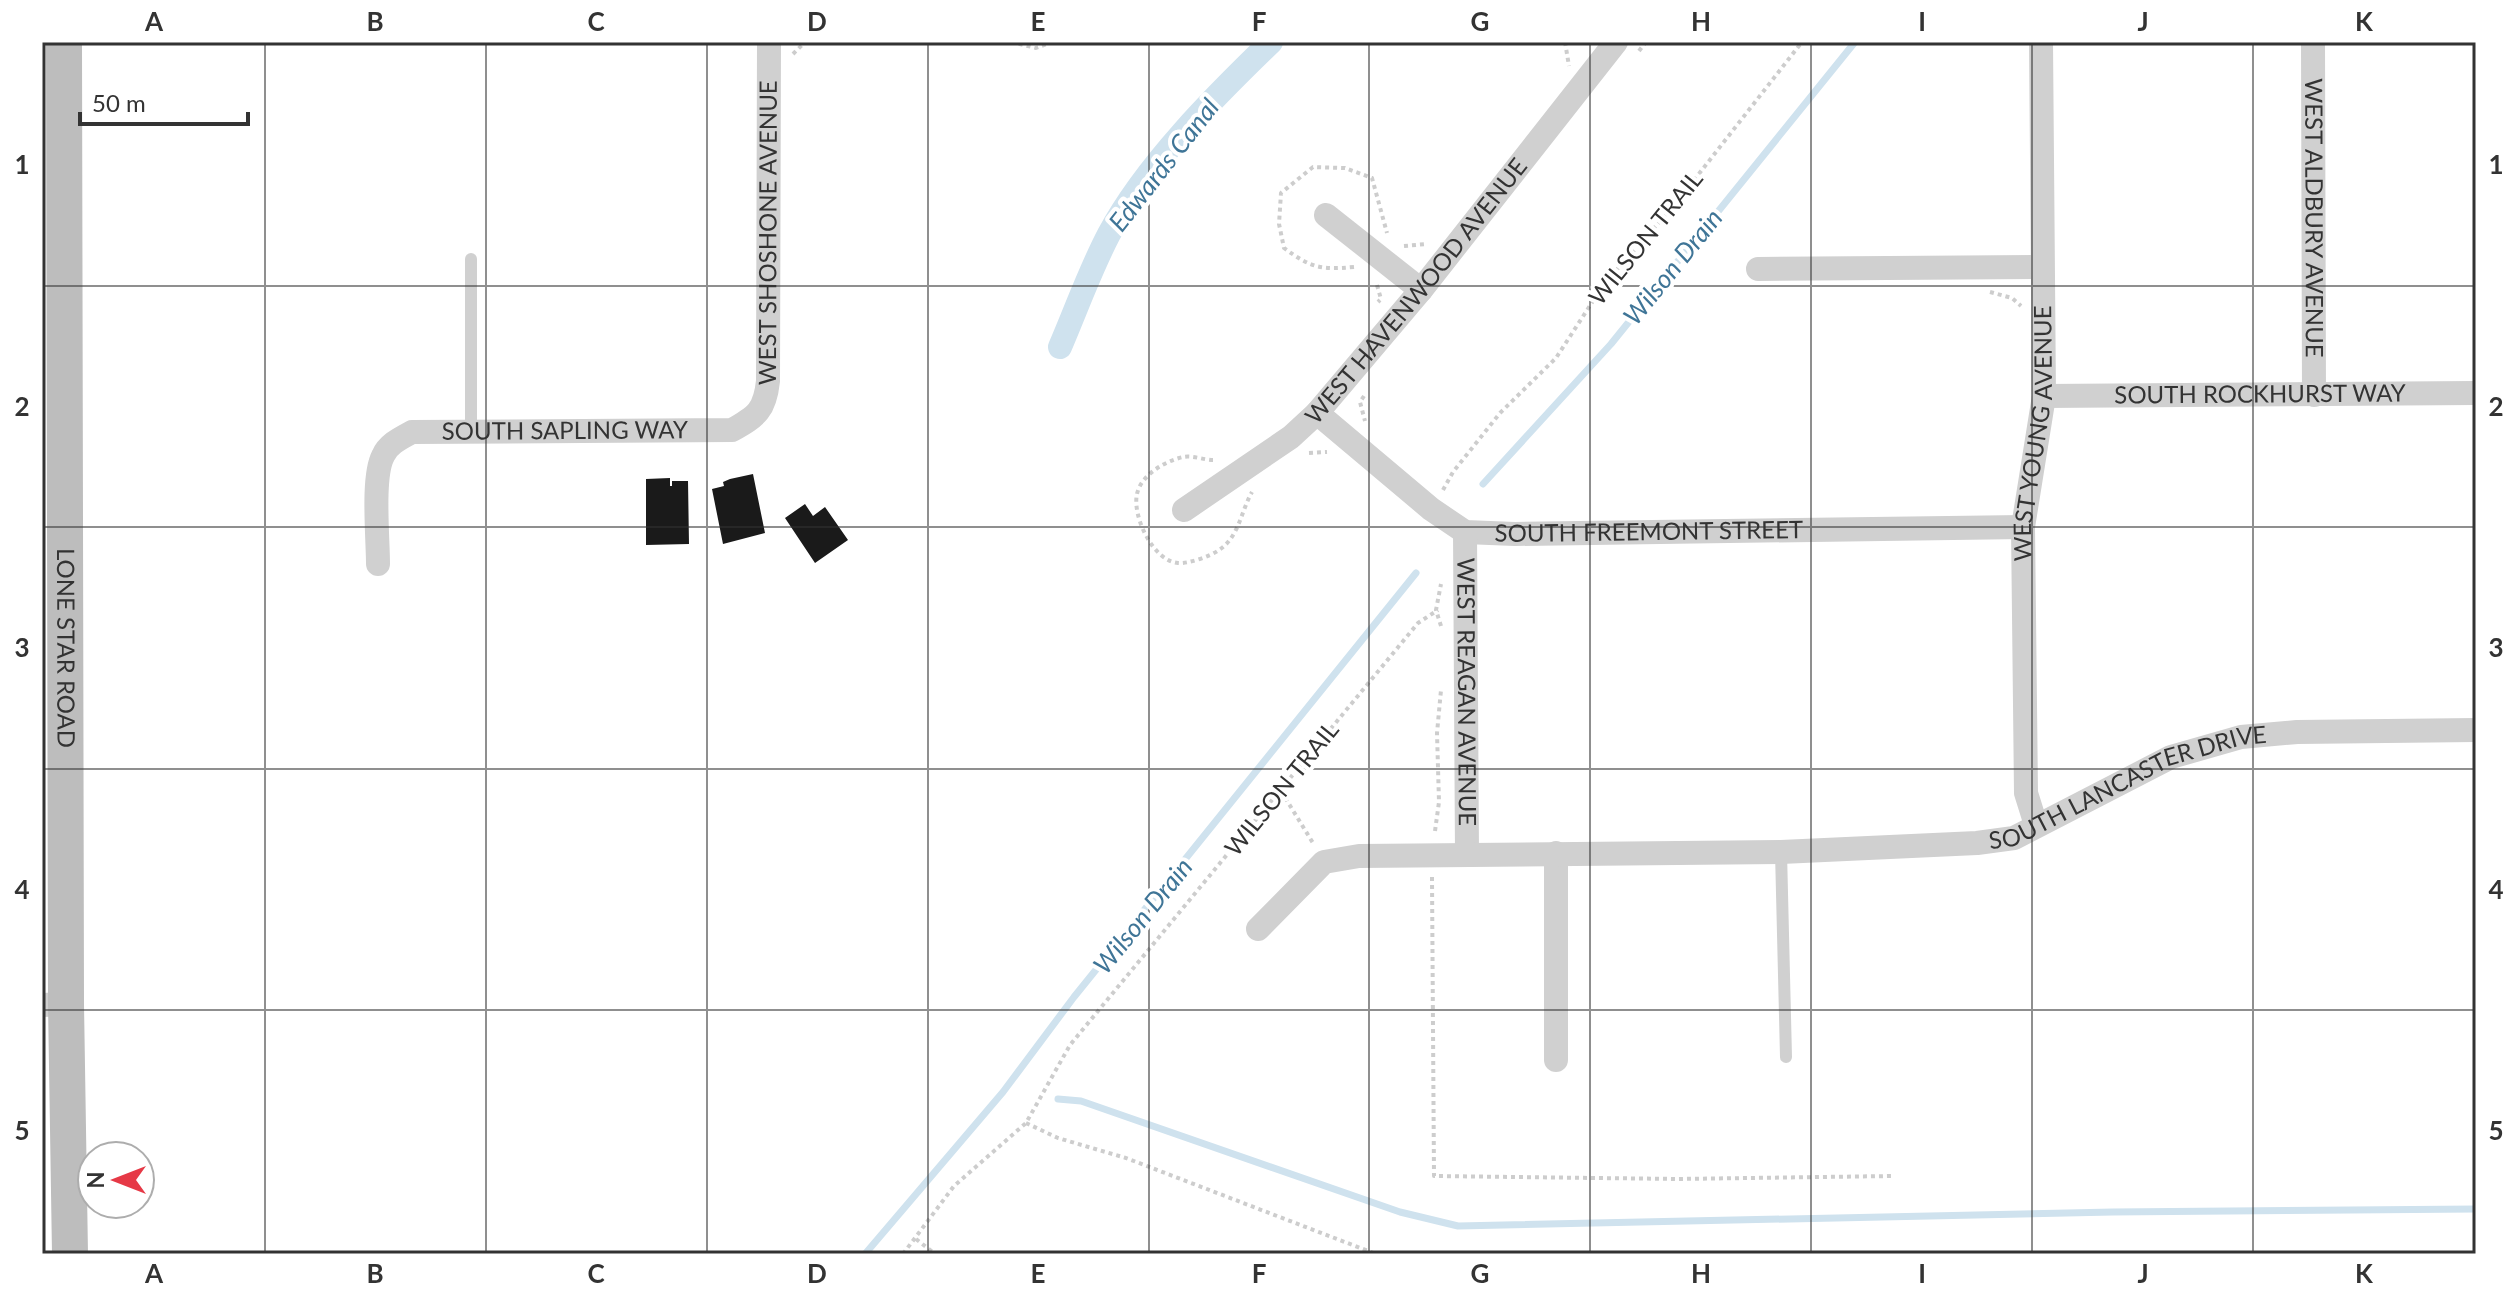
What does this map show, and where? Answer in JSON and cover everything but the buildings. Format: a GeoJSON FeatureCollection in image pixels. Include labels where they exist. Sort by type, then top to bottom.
{"type":"FeatureCollection","features":[{"type":"Feature","properties":{"kind":"main road","name":"LONE STAR ROAD"},"geometry":{"type":"LineString","coordinates":[[64,42],[52,206],[54,1005],[70,1254]]}},
{"type":"Feature","properties":{"kind":"street","name":"WEST SHOSHONE AVENUE"},"geometry":{"type":"LineString","coordinates":[[753,418],[766,401],[768,381],[769,42]]}},
{"type":"Feature","properties":{"kind":"street","name":"WEST YOUNG AVENUE"},"geometry":{"type":"LineString","coordinates":[[2036,825],[2026,793],[2023,527],[2044,396],[2041,42]]}},
{"type":"Feature","properties":{"kind":"street","name":"WEST ALDBURY AVENUE"},"geometry":{"type":"LineString","coordinates":[[2313,42],[2314,395]]}},
{"type":"Feature","properties":{"kind":"street","name":"WEST HAVENWOOD AVENUE"},"geometry":{"type":"LineString","coordinates":[[1184,510],[1291,437],[1317,413],[1421,290],[1615,48]]}},
{"type":"Feature","properties":{"kind":"street"},"geometry":{"type":"LineString","coordinates":[[1326,215],[1421,290]]}},
{"type":"Feature","properties":{"kind":"street"},"geometry":{"type":"LineString","coordinates":[[1758,269],[2042,267]]}},
{"type":"Feature","properties":{"kind":"street","name":"SOUTH ROCKHURST WAY"},"geometry":{"type":"LineString","coordinates":[[2044,396],[2476,393]]}},
{"type":"Feature","properties":{"kind":"street","name":"SOUTH FREEMONT STREET"},"geometry":{"type":"LineString","coordinates":[[1317,413],[1441,497],[1465,532],[1515,534],[2023,527]]}},
{"type":"Feature","properties":{"kind":"street","name":"SOUTH SAPLING WAY"},"geometry":{"type":"LineString","coordinates":[[378,564],[378,472],[383,454],[395,441],[412,432],[732,430],[753,418]]}},
{"type":"Feature","properties":{"kind":"street","name":"WEST REAGAN AVENUE"},"geometry":{"type":"LineString","coordinates":[[1465,532],[1467,854]]}},
{"type":"Feature","properties":{"kind":"street","name":"SOUTH LANCASTER DRIVE"},"geometry":{"type":"LineString","coordinates":[[1324,862],[1359,856],[1781,852],[1977,843],[2014,838],[2171,757],[2241,737],[2297,732],[2476,730]]}},
{"type":"Feature","properties":{"kind":"street"},"geometry":{"type":"LineString","coordinates":[[1556,853],[1556,1060]]}},
{"type":"Feature","properties":{"kind":"street"},"geometry":{"type":"LineString","coordinates":[[1258,929],[1324,862]]}},
{"type":"Feature","properties":{"kind":"lane"},"geometry":{"type":"LineString","coordinates":[[471,259],[471,431]]}},
{"type":"Feature","properties":{"kind":"lane"},"geometry":{"type":"LineString","coordinates":[[1781,852],[1786,1057]]}},
{"type":"Feature","properties":{"kind":"path"},"geometry":{"type":"LineString","coordinates":[[1011,42],[1036,48],[1052,42]]}},
{"type":"Feature","properties":{"kind":"path"},"geometry":{"type":"LineString","coordinates":[[1615,48],[1646,42]]}},
{"type":"Feature","properties":{"kind":"path","name":"WILSON TRAIL"},"geometry":{"type":"LineString","coordinates":[[1441,497],[1453,472],[1500,413],[1556,358],[1604,284],[1673,207],[1802,42]]}},
{"type":"Feature","properties":{"kind":"path"},"geometry":{"type":"LineString","coordinates":[[1987,291],[2012,298],[2024,310]]}},
{"type":"Feature","properties":{"kind":"path"},"geometry":{"type":"LineString","coordinates":[[1366,391],[1360,402],[1367,429]]}},
{"type":"Feature","properties":{"kind":"path"},"geometry":{"type":"LineString","coordinates":[[1434,481],[1441,497]]}},
{"type":"Feature","properties":{"kind":"path","name":"WILSON TRAIL"},"geometry":{"type":"LineString","coordinates":[[903,1254],[954,1186],[1026,1123],[1070,1045],[1418,623],[1436,610],[1465,610]]}},
{"type":"Feature","properties":{"kind":"path"},"geometry":{"type":"LineString","coordinates":[[1281,791],[1324,862]]}},
{"type":"Feature","properties":{"kind":"path"},"geometry":{"type":"LineString","coordinates":[[1430,877],[1434,1176],[1678,1179],[1892,1176]]}},
{"type":"Feature","properties":{"kind":"path"},"geometry":{"type":"LineString","coordinates":[[1026,1123],[1058,1138],[1126,1158],[1376,1254]]}},
{"type":"Feature","properties":{"kind":"path"},"geometry":{"type":"LineString","coordinates":[[916,1239],[935,1254]]}},
{"type":"Feature","properties":{"kind":"waterway","name":"Edwards Canal"},"geometry":{"type":"LineString","coordinates":[[1060,347],[1096,262],[1124,208],[1183,132],[1271,42]]}},
{"type":"Feature","properties":{"kind":"waterway","name":"Wilson Drain"},"geometry":{"type":"LineString","coordinates":[[1483,484],[1611,344],[1855,42]]}},
{"type":"Feature","properties":{"kind":"waterway","name":"Wilson Drain"},"geometry":{"type":"LineString","coordinates":[[865,1254],[1003,1092],[1074,997],[1416,573]]}},
{"type":"Feature","properties":{"kind":"waterway"},"geometry":{"type":"LineString","coordinates":[[1058,1099],[1081,1101],[1400,1212],[1458,1226],[2113,1212],[2476,1209]]}}]}
